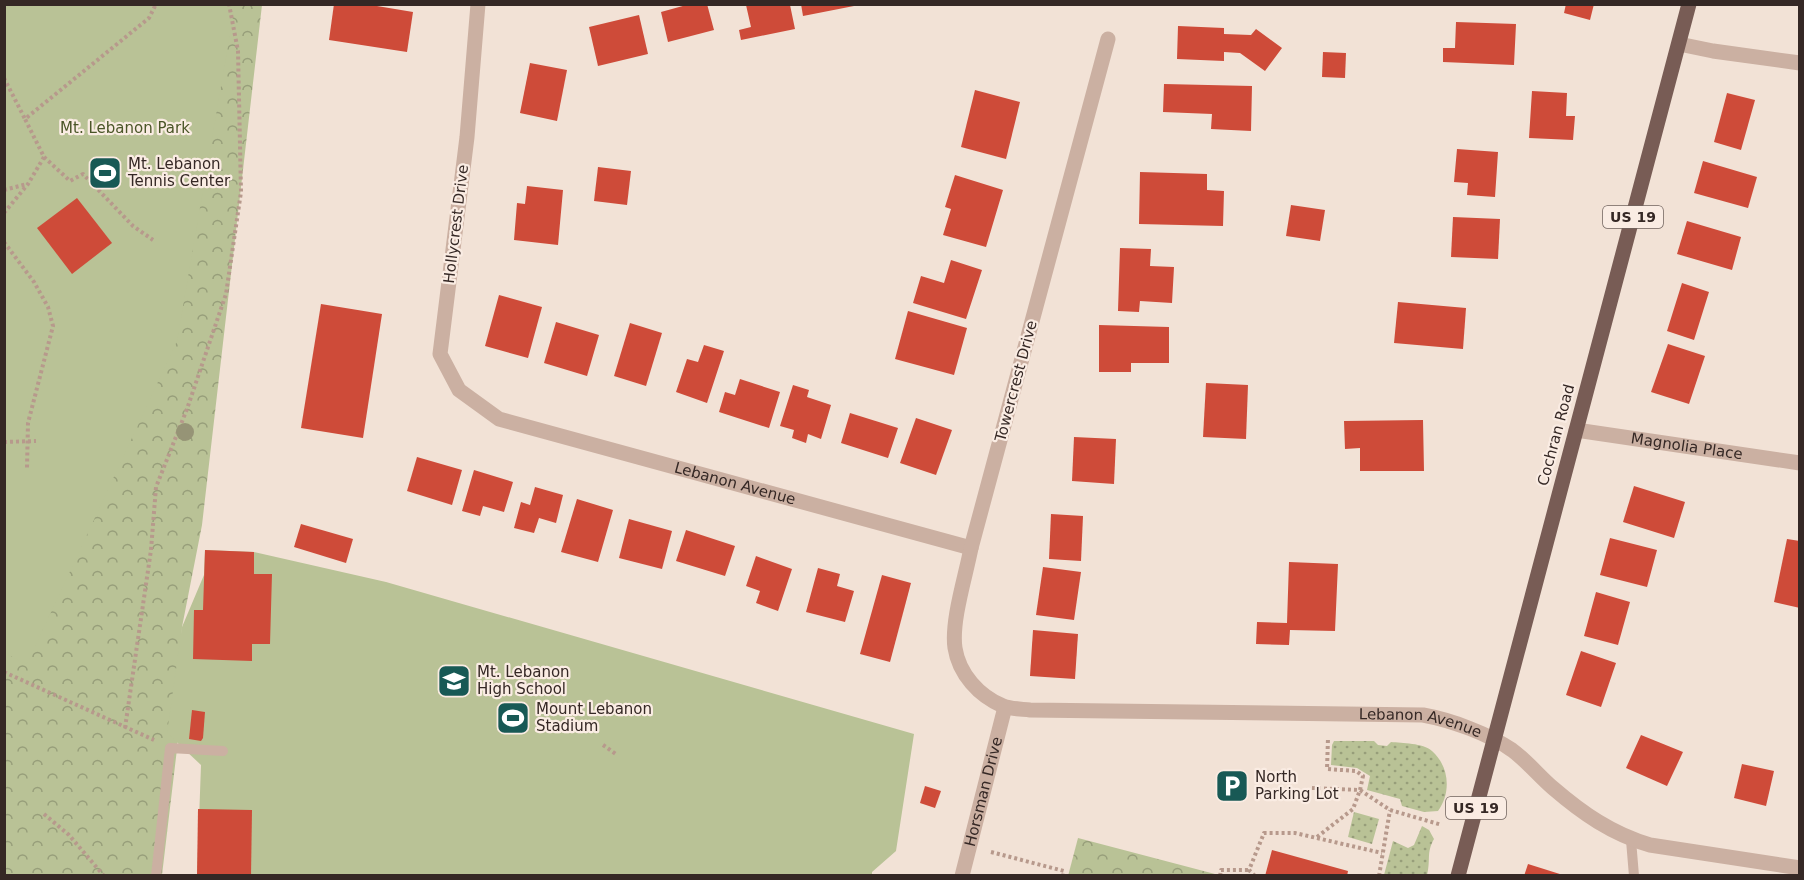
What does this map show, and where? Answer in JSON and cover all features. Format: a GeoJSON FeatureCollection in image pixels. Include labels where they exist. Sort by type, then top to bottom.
{"type":"FeatureCollection","features":[{"type":"Feature","properties":{"kind":"main road","name":"Cochran Road"},"geometry":{"type":"LineString","coordinates":[[1458,876],[1689,4]]}},
{"type":"Feature","properties":{"kind":"street","name":"Hollycrest Drive"},"geometry":{"type":"LineString","coordinates":[[478,4],[467,136],[440,354],[459,390],[499,419]]}},
{"type":"Feature","properties":{"kind":"street","name":"Towercrest Drive"},"geometry":{"type":"LineString","coordinates":[[1005,707],[987,697],[972,684],[961,666],[955,648],[955,628],[971,548],[1108,39]]}},
{"type":"Feature","properties":{"kind":"street"},"geometry":{"type":"LineString","coordinates":[[1679,44],[1800,63]]}},
{"type":"Feature","properties":{"kind":"street","name":"Lebanon Avenue"},"geometry":{"type":"LineString","coordinates":[[499,419],[971,548]]}},
{"type":"Feature","properties":{"kind":"street","name":"Magnolia Place"},"geometry":{"type":"LineString","coordinates":[[1576,430],[1800,463]]}},
{"type":"Feature","properties":{"kind":"street","name":"Lebanon Avenue"},"geometry":{"type":"LineString","coordinates":[[1005,707],[1030,710],[1423,715],[1460,725],[1520,756],[1551,787],[1597,822],[1630,840],[1800,868]]}},
{"type":"Feature","properties":{"kind":"street","name":"Horsman Drive"},"geometry":{"type":"LineString","coordinates":[[962,876],[1005,707]]}},
{"type":"Feature","properties":{"kind":"lane"},"geometry":{"type":"LineString","coordinates":[[156,876],[170,748],[223,751]]}},
{"type":"Feature","properties":{"kind":"lane"},"geometry":{"type":"LineString","coordinates":[[1630,840],[1634,876]]}},
{"type":"Feature","properties":{"kind":"path"},"geometry":{"type":"LineString","coordinates":[[26,119],[149,18],[156,4]]}},
{"type":"Feature","properties":{"kind":"path"},"geometry":{"type":"LineString","coordinates":[[125,728],[151,550],[156,487],[187,409],[226,294],[241,192],[238,51],[229,4]]}},
{"type":"Feature","properties":{"kind":"path"},"geometry":{"type":"LineString","coordinates":[[4,78],[44,158],[70,181],[83,174],[134,226],[153,240]]}},
{"type":"Feature","properties":{"kind":"path"},"geometry":{"type":"LineString","coordinates":[[4,213],[28,184],[44,158]]}},
{"type":"Feature","properties":{"kind":"path"},"geometry":{"type":"LineString","coordinates":[[4,190],[28,184]]}},
{"type":"Feature","properties":{"kind":"path"},"geometry":{"type":"LineString","coordinates":[[4,242],[34,282],[48,307],[53,326],[29,417],[27,468]]}},
{"type":"Feature","properties":{"kind":"path"},"geometry":{"type":"LineString","coordinates":[[4,442],[36,441]]}},
{"type":"Feature","properties":{"kind":"path"},"geometry":{"type":"LineString","coordinates":[[4,672],[170,748]]}},
{"type":"Feature","properties":{"kind":"path"},"geometry":{"type":"LineString","coordinates":[[570,722],[584,732]]}},
{"type":"Feature","properties":{"kind":"path"},"geometry":{"type":"LineString","coordinates":[[1317,837],[1353,808],[1363,776],[1356,771],[1327,769],[1328,738]]}},
{"type":"Feature","properties":{"kind":"path"},"geometry":{"type":"LineString","coordinates":[[603,745],[617,755]]}},
{"type":"Feature","properties":{"kind":"path"},"geometry":{"type":"LineString","coordinates":[[1312,788],[1360,790],[1390,810],[1442,825]]}},
{"type":"Feature","properties":{"kind":"path"},"geometry":{"type":"LineString","coordinates":[[1378,876],[1390,810]]}},
{"type":"Feature","properties":{"kind":"path"},"geometry":{"type":"LineString","coordinates":[[44,814],[69,836],[104,876]]}},
{"type":"Feature","properties":{"kind":"path"},"geometry":{"type":"LineString","coordinates":[[1249,870],[1264,833],[1295,833],[1382,853]]}},
{"type":"Feature","properties":{"kind":"path"},"geometry":{"type":"LineString","coordinates":[[991,852],[1064,872],[1063,876]]}},
{"type":"Feature","properties":{"kind":"path"},"geometry":{"type":"LineString","coordinates":[[1220,876],[1221,870],[1249,870],[1255,876]]}},
{"type":"Feature","properties":{"kind":"green space","name":"Mt. Lebanon Tennis Center"},"geometry":{"type":"Polygon","coordinates":[[[4,5],[235,5],[177,341],[27,664],[4,653],[4,5]]]}},
{"type":"Feature","properties":{"kind":"green space","name":"Mt. Lebanon Park"},"geometry":{"type":"Polygon","coordinates":[[[5,5],[262,5],[202,525],[182,627],[177,749],[162,875],[5,875],[5,5]]]}},
{"type":"Feature","properties":{"kind":"green space","name":"Mount Lebanon Stadium"},"geometry":{"type":"Polygon","coordinates":[[[205,550],[254,552],[386,582],[914,734],[896,851],[872,872],[872,875],[197,876],[201,765],[167,733],[182,627],[204,575],[205,550]]]}},
{"type":"Feature","properties":{"kind":"green space"},"geometry":{"type":"Polygon","coordinates":[[[1334,741],[1374,741],[1378,745],[1387,746],[1391,742],[1428,748],[1438,757],[1447,780],[1445,796],[1438,811],[1424,812],[1402,806],[1400,799],[1367,790],[1370,776],[1357,768],[1331,765],[1334,741]]]}},
{"type":"Feature","properties":{"kind":"green space"},"geometry":{"type":"Polygon","coordinates":[[[1354,812],[1379,819],[1372,844],[1348,837],[1354,812]]]}},
{"type":"Feature","properties":{"kind":"green space"},"geometry":{"type":"Polygon","coordinates":[[[1422,826],[1429,830],[1434,839],[1430,848],[1427,875],[1384,875],[1393,841],[1408,848],[1414,845],[1422,826]]]}},
{"type":"Feature","properties":{"kind":"green space"},"geometry":{"type":"Polygon","coordinates":[[[1078,838],[1215,874],[1214,876],[1068,876],[1078,838]]]}},
{"type":"Feature","properties":{"kind":"building"},"geometry":{"type":"Polygon","coordinates":[[[334,4],[365,4],[413,12],[407,52],[329,40],[334,4]]]}},
{"type":"Feature","properties":{"kind":"building"},"geometry":{"type":"Polygon","coordinates":[[[690,4],[707,4],[714,30],[668,42],[661,12],[690,4]]]}},
{"type":"Feature","properties":{"kind":"building"},"geometry":{"type":"Polygon","coordinates":[[[801,4],[854,4],[854,6],[803,16],[801,4]]]}},
{"type":"Feature","properties":{"kind":"building"},"geometry":{"type":"Polygon","coordinates":[[[1566,4],[1594,4],[1590,20],[1564,13],[1566,4]]]}},
{"type":"Feature","properties":{"kind":"building"},"geometry":{"type":"Polygon","coordinates":[[[746,5],[790,5],[795,29],[741,40],[739,30],[751,27],[746,5]]]}},
{"type":"Feature","properties":{"kind":"building"},"geometry":{"type":"Polygon","coordinates":[[[639,15],[648,54],[598,66],[589,27],[639,15]]]}},
{"type":"Feature","properties":{"kind":"building"},"geometry":{"type":"Polygon","coordinates":[[[1456,22],[1516,24],[1514,65],[1443,62],[1443,48],[1455,48],[1456,22]]]}},
{"type":"Feature","properties":{"kind":"building"},"geometry":{"type":"Polygon","coordinates":[[[1178,26],[1224,28],[1224,34],[1251,35],[1256,29],[1282,48],[1265,71],[1240,53],[1224,52],[1224,61],[1177,59],[1178,26]]]}},
{"type":"Feature","properties":{"kind":"building"},"geometry":{"type":"Polygon","coordinates":[[[1323,52],[1346,53],[1345,78],[1322,77],[1323,52]]]}},
{"type":"Feature","properties":{"kind":"building"},"geometry":{"type":"Polygon","coordinates":[[[530,63],[567,70],[557,121],[520,113],[530,63]]]}},
{"type":"Feature","properties":{"kind":"building"},"geometry":{"type":"Polygon","coordinates":[[[1164,84],[1252,86],[1251,131],[1211,129],[1212,114],[1163,112],[1164,84]]]}},
{"type":"Feature","properties":{"kind":"building"},"geometry":{"type":"Polygon","coordinates":[[[975,90],[1020,102],[1006,159],[961,147],[975,90]]]}},
{"type":"Feature","properties":{"kind":"building"},"geometry":{"type":"Polygon","coordinates":[[[1532,91],[1567,93],[1566,116],[1575,116],[1573,140],[1529,138],[1532,91]]]}},
{"type":"Feature","properties":{"kind":"building"},"geometry":{"type":"Polygon","coordinates":[[[1727,93],[1755,100],[1741,150],[1714,142],[1727,93]]]}},
{"type":"Feature","properties":{"kind":"building"},"geometry":{"type":"Polygon","coordinates":[[[1457,149],[1498,152],[1495,197],[1467,195],[1468,183],[1454,182],[1457,149]]]}},
{"type":"Feature","properties":{"kind":"building"},"geometry":{"type":"Polygon","coordinates":[[[1703,161],[1757,177],[1748,208],[1694,193],[1703,161]]]}},
{"type":"Feature","properties":{"kind":"building"},"geometry":{"type":"Polygon","coordinates":[[[598,167],[631,171],[627,205],[594,201],[598,167]]]}},
{"type":"Feature","properties":{"kind":"building"},"geometry":{"type":"Polygon","coordinates":[[[1140,172],[1207,174],[1207,190],[1224,191],[1223,226],[1139,224],[1140,172]]]}},
{"type":"Feature","properties":{"kind":"building"},"geometry":{"type":"Polygon","coordinates":[[[955,175],[1003,190],[986,247],[943,235],[951,209],[945,207],[955,175]]]}},
{"type":"Feature","properties":{"kind":"building"},"geometry":{"type":"Polygon","coordinates":[[[527,186],[563,190],[558,245],[514,240],[517,203],[525,204],[527,186]]]}},
{"type":"Feature","properties":{"kind":"building"},"geometry":{"type":"Polygon","coordinates":[[[77,198],[112,243],[72,274],[37,228],[77,198]]]}},
{"type":"Feature","properties":{"kind":"building"},"geometry":{"type":"Polygon","coordinates":[[[1291,205],[1325,210],[1320,241],[1286,236],[1291,205]]]}},
{"type":"Feature","properties":{"kind":"building"},"geometry":{"type":"Polygon","coordinates":[[[1453,217],[1500,219],[1498,259],[1451,257],[1453,217]]]}},
{"type":"Feature","properties":{"kind":"building"},"geometry":{"type":"Polygon","coordinates":[[[1687,221],[1741,237],[1732,270],[1677,254],[1687,221]]]}},
{"type":"Feature","properties":{"kind":"building"},"geometry":{"type":"Polygon","coordinates":[[[1120,248],[1151,249],[1150,266],[1174,267],[1172,303],[1140,301],[1139,312],[1118,311],[1120,248]]]}},
{"type":"Feature","properties":{"kind":"building"},"geometry":{"type":"Polygon","coordinates":[[[951,260],[982,270],[966,319],[913,303],[921,276],[944,283],[951,260]]]}},
{"type":"Feature","properties":{"kind":"building"},"geometry":{"type":"Polygon","coordinates":[[[1682,283],[1709,292],[1694,340],[1667,331],[1682,283]]]}},
{"type":"Feature","properties":{"kind":"building"},"geometry":{"type":"Polygon","coordinates":[[[499,295],[542,307],[528,358],[485,346],[499,295]]]}},
{"type":"Feature","properties":{"kind":"building"},"geometry":{"type":"Polygon","coordinates":[[[1398,302],[1466,308],[1463,349],[1394,343],[1398,302]]]}},
{"type":"Feature","properties":{"kind":"building"},"geometry":{"type":"Polygon","coordinates":[[[321,304],[382,314],[363,438],[301,428],[321,304]]]}},
{"type":"Feature","properties":{"kind":"building"},"geometry":{"type":"Polygon","coordinates":[[[908,311],[967,328],[954,375],[895,359],[908,311]]]}},
{"type":"Feature","properties":{"kind":"building"},"geometry":{"type":"Polygon","coordinates":[[[556,322],[599,335],[587,376],[544,363],[556,322]]]}},
{"type":"Feature","properties":{"kind":"building"},"geometry":{"type":"Polygon","coordinates":[[[630,323],[662,333],[646,386],[614,376],[630,323]]]}},
{"type":"Feature","properties":{"kind":"building"},"geometry":{"type":"Polygon","coordinates":[[[1099,325],[1169,327],[1169,363],[1131,363],[1131,372],[1099,372],[1099,325]]]}},
{"type":"Feature","properties":{"kind":"building"},"geometry":{"type":"Polygon","coordinates":[[[1668,344],[1705,356],[1689,404],[1651,392],[1668,344]]]}},
{"type":"Feature","properties":{"kind":"building"},"geometry":{"type":"Polygon","coordinates":[[[704,345],[724,351],[707,403],[676,392],[687,359],[698,362],[704,345]]]}},
{"type":"Feature","properties":{"kind":"building"},"geometry":{"type":"Polygon","coordinates":[[[740,379],[780,392],[769,428],[719,412],[725,392],[735,395],[740,379]]]}},
{"type":"Feature","properties":{"kind":"building"},"geometry":{"type":"Polygon","coordinates":[[[1206,383],[1248,385],[1246,439],[1203,437],[1206,383]]]}},
{"type":"Feature","properties":{"kind":"building"},"geometry":{"type":"Polygon","coordinates":[[[793,385],[809,390],[807,397],[831,405],[821,439],[808,434],[806,443],[792,438],[794,430],[780,426],[793,385]]]}},
{"type":"Feature","properties":{"kind":"building"},"geometry":{"type":"Polygon","coordinates":[[[850,413],[898,428],[888,458],[841,443],[850,413]]]}},
{"type":"Feature","properties":{"kind":"building"},"geometry":{"type":"Polygon","coordinates":[[[916,418],[952,430],[936,475],[900,463],[916,418]]]}},
{"type":"Feature","properties":{"kind":"building"},"geometry":{"type":"Polygon","coordinates":[[[1423,420],[1424,471],[1360,471],[1360,448],[1345,449],[1344,421],[1423,420]]]}},
{"type":"Feature","properties":{"kind":"building"},"geometry":{"type":"Polygon","coordinates":[[[1074,437],[1116,439],[1114,484],[1072,481],[1074,437]]]}},
{"type":"Feature","properties":{"kind":"building"},"geometry":{"type":"Polygon","coordinates":[[[417,457],[462,470],[452,505],[407,491],[417,457]]]}},
{"type":"Feature","properties":{"kind":"building"},"geometry":{"type":"Polygon","coordinates":[[[474,470],[513,482],[504,512],[483,506],[480,516],[462,511],[474,470]]]}},
{"type":"Feature","properties":{"kind":"building"},"geometry":{"type":"Polygon","coordinates":[[[1634,486],[1685,502],[1674,538],[1623,522],[1634,486]]]}},
{"type":"Feature","properties":{"kind":"building"},"geometry":{"type":"Polygon","coordinates":[[[535,487],[563,495],[556,523],[539,518],[534,533],[514,528],[521,502],[530,505],[535,487]]]}},
{"type":"Feature","properties":{"kind":"building"},"geometry":{"type":"Polygon","coordinates":[[[577,499],[613,510],[598,562],[561,552],[577,499]]]}},
{"type":"Feature","properties":{"kind":"building"},"geometry":{"type":"Polygon","coordinates":[[[1051,514],[1083,516],[1081,561],[1049,559],[1051,514]]]}},
{"type":"Feature","properties":{"kind":"building"},"geometry":{"type":"Polygon","coordinates":[[[629,519],[672,531],[662,569],[619,558],[629,519]]]}},
{"type":"Feature","properties":{"kind":"building"},"geometry":{"type":"Polygon","coordinates":[[[301,524],[353,539],[346,563],[294,547],[301,524]]]}},
{"type":"Feature","properties":{"kind":"building"},"geometry":{"type":"Polygon","coordinates":[[[686,530],[735,546],[725,576],[676,561],[686,530]]]}},
{"type":"Feature","properties":{"kind":"building"},"geometry":{"type":"Polygon","coordinates":[[[1610,538],[1657,550],[1647,587],[1600,575],[1610,538]]]}},
{"type":"Feature","properties":{"kind":"building"},"geometry":{"type":"Polygon","coordinates":[[[1787,539],[1800,541],[1800,608],[1774,602],[1787,539]]]}},
{"type":"Feature","properties":{"kind":"building"},"geometry":{"type":"Polygon","coordinates":[[[205,550],[254,552],[254,574],[272,574],[270,644],[252,644],[252,661],[193,659],[194,610],[203,610],[205,550]]]}},
{"type":"Feature","properties":{"kind":"building"},"geometry":{"type":"Polygon","coordinates":[[[756,556],[792,569],[778,611],[756,603],[760,591],[746,586],[756,556]]]}},
{"type":"Feature","properties":{"kind":"building"},"geometry":{"type":"Polygon","coordinates":[[[1289,562],[1338,564],[1335,631],[1290,630],[1289,645],[1256,644],[1257,622],[1287,623],[1289,562]]]}},
{"type":"Feature","properties":{"kind":"building"},"geometry":{"type":"Polygon","coordinates":[[[1043,567],[1081,572],[1074,620],[1036,615],[1043,567]]]}},
{"type":"Feature","properties":{"kind":"building"},"geometry":{"type":"Polygon","coordinates":[[[818,568],[840,574],[837,586],[854,591],[845,622],[806,612],[818,568]]]}},
{"type":"Feature","properties":{"kind":"building"},"geometry":{"type":"Polygon","coordinates":[[[882,575],[911,583],[890,662],[860,654],[882,575]]]}},
{"type":"Feature","properties":{"kind":"building"},"geometry":{"type":"Polygon","coordinates":[[[1596,592],[1630,602],[1618,645],[1584,636],[1596,592]]]}},
{"type":"Feature","properties":{"kind":"building"},"geometry":{"type":"Polygon","coordinates":[[[1033,630],[1078,634],[1075,679],[1030,676],[1033,630]]]}},
{"type":"Feature","properties":{"kind":"building"},"geometry":{"type":"Polygon","coordinates":[[[1581,651],[1616,663],[1601,707],[1566,695],[1581,651]]]}},
{"type":"Feature","properties":{"kind":"building"},"geometry":{"type":"Polygon","coordinates":[[[192,710],[205,712],[201,741],[189,739],[192,710]]]}},
{"type":"Feature","properties":{"kind":"building"},"geometry":{"type":"Polygon","coordinates":[[[1641,735],[1683,752],[1667,786],[1626,768],[1641,735]]]}},
{"type":"Feature","properties":{"kind":"building"},"geometry":{"type":"Polygon","coordinates":[[[1742,764],[1774,771],[1766,806],[1734,798],[1742,764]]]}},
{"type":"Feature","properties":{"kind":"building"},"geometry":{"type":"Polygon","coordinates":[[[925,786],[941,791],[935,808],[920,803],[925,786]]]}},
{"type":"Feature","properties":{"kind":"building"},"geometry":{"type":"Polygon","coordinates":[[[198,809],[252,810],[251,876],[197,876],[198,809]]]}},
{"type":"Feature","properties":{"kind":"building"},"geometry":{"type":"Polygon","coordinates":[[[1272,850],[1348,871],[1347,876],[1265,876],[1272,850]]]}},
{"type":"Feature","properties":{"kind":"building"},"geometry":{"type":"Polygon","coordinates":[[[1528,864],[1563,875],[1524,876],[1528,864]]]}},
{"type":"Feature","properties":{"kind":"place","name":"Mt. Lebanon Tennis Center"},"geometry":{"type":"Point","coordinates":[105,173]}},
{"type":"Feature","properties":{"kind":"place","name":"Mt. Lebanon High School"},"geometry":{"type":"Point","coordinates":[454,681]}},
{"type":"Feature","properties":{"kind":"place","name":"Mount Lebanon Stadium"},"geometry":{"type":"Point","coordinates":[513,718]}},
{"type":"Feature","properties":{"kind":"place","name":"North Parking Lot"},"geometry":{"type":"Point","coordinates":[1232,786]}}]}
